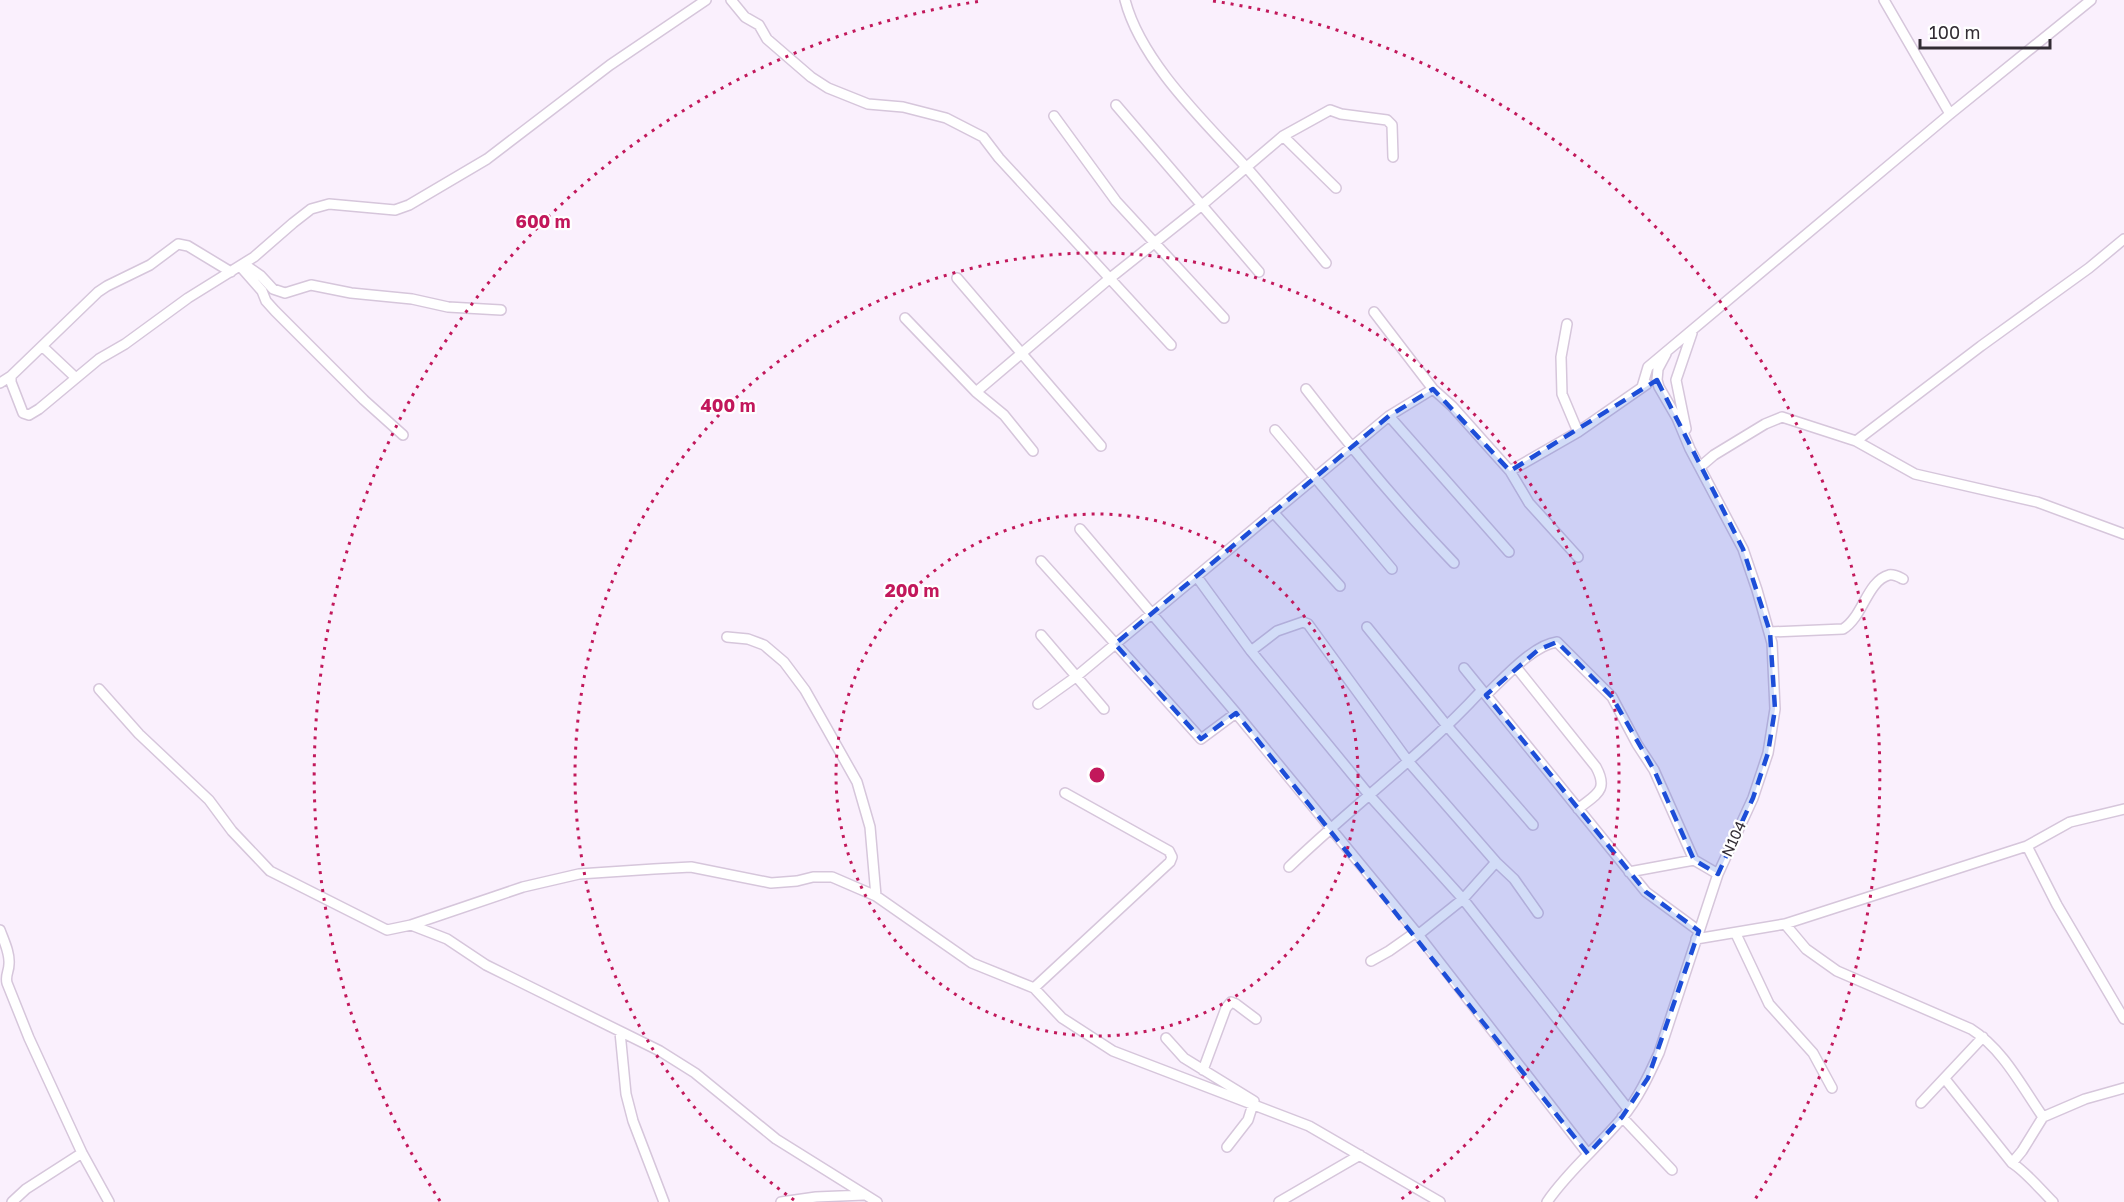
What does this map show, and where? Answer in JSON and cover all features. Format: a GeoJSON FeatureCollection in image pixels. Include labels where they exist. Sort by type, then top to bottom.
{"type":"FeatureCollection","features":[{"type":"Feature","properties":{"kind":"street"},"geometry":{"type":"LineString","coordinates":[[11,376],[20,407],[26,415],[39,409],[99,359],[125,344],[188,298],[242,265],[293,223],[320,205],[396,210],[409,205],[487,159],[610,65],[706,0]]}},
{"type":"Feature","properties":{"kind":"street"},"geometry":{"type":"LineString","coordinates":[[731,0],[745,16],[759,25],[767,39],[811,77],[828,88],[868,104],[903,107],[946,118],[983,137],[999,158],[1171,345]]}},
{"type":"Feature","properties":{"kind":"street"},"geometry":{"type":"LineString","coordinates":[[1125,0],[1131,18],[1154,59],[1209,130],[1246,168],[1326,263]]}},
{"type":"Feature","properties":{"kind":"street"},"geometry":{"type":"LineString","coordinates":[[1884,0],[1950,114]]}},
{"type":"Feature","properties":{"kind":"street"},"geometry":{"type":"LineString","coordinates":[[1642,387],[1648,368],[1950,114],[2091,0]]}},
{"type":"Feature","properties":{"kind":"street"},"geometry":{"type":"LineString","coordinates":[[1116,105],[1259,272]]}},
{"type":"Feature","properties":{"kind":"street"},"geometry":{"type":"LineString","coordinates":[[976,392],[1109,279],[1202,206],[1283,136],[1330,110],[1341,114],[1388,120],[1392,125],[1393,157]]}},
{"type":"Feature","properties":{"kind":"street"},"geometry":{"type":"LineString","coordinates":[[1054,117],[1116,201],[1224,318]]}},
{"type":"Feature","properties":{"kind":"street"},"geometry":{"type":"LineString","coordinates":[[1283,136],[1336,188]]}},
{"type":"Feature","properties":{"kind":"street"},"geometry":{"type":"LineString","coordinates":[[1856,441],[2089,268],[2124,239]]}},
{"type":"Feature","properties":{"kind":"street"},"geometry":{"type":"LineString","coordinates":[[0,383],[11,376],[98,292],[150,265],[178,244],[188,246],[231,272]]}},
{"type":"Feature","properties":{"kind":"street"},"geometry":{"type":"LineString","coordinates":[[242,265],[261,276],[273,289],[285,293],[310,285],[351,293],[412,298],[448,307],[501,310]]}},
{"type":"Feature","properties":{"kind":"street"},"geometry":{"type":"LineString","coordinates":[[242,265],[275,311],[364,400],[403,435]]}},
{"type":"Feature","properties":{"kind":"street"},"geometry":{"type":"LineString","coordinates":[[957,278],[1101,446]]}},
{"type":"Feature","properties":{"kind":"street"},"geometry":{"type":"LineString","coordinates":[[1374,312],[1434,389],[1510,471],[1529,503],[1578,557]]}},
{"type":"Feature","properties":{"kind":"street"},"geometry":{"type":"LineString","coordinates":[[905,318],[976,392],[1004,415],[1033,451]]}},
{"type":"Feature","properties":{"kind":"street"},"geometry":{"type":"LineString","coordinates":[[1567,324],[1561,357],[1562,394],[1578,432]]}},
{"type":"Feature","properties":{"kind":"street","name":"N104"},"geometry":{"type":"LineString","coordinates":[[1690,449],[1676,380],[1693,330]]}},
{"type":"Feature","properties":{"kind":"street"},"geometry":{"type":"LineString","coordinates":[[42,346],[76,378]]}},
{"type":"Feature","properties":{"kind":"street"},"geometry":{"type":"LineString","coordinates":[[1510,471],[1578,432],[1642,387],[1657,380],[1658,369],[1666,354]]}},
{"type":"Feature","properties":{"kind":"street","name":"N104"},"geometry":{"type":"LineString","coordinates":[[1547,1202],[1558,1186],[1625,1113],[1648,1078],[1659,1053],[1718,874],[1753,798],[1768,753],[1775,709],[1770,632],[1743,549],[1690,449],[1657,380]]}},
{"type":"Feature","properties":{"kind":"street"},"geometry":{"type":"LineString","coordinates":[[1306,389],[1403,510],[1454,563]]}},
{"type":"Feature","properties":{"kind":"street"},"geometry":{"type":"LineString","coordinates":[[1038,704],[1077,676],[1389,416],[1434,389]]}},
{"type":"Feature","properties":{"kind":"street"},"geometry":{"type":"LineString","coordinates":[[1389,416],[1509,552]]}},
{"type":"Feature","properties":{"kind":"street"},"geometry":{"type":"LineString","coordinates":[[1700,467],[1714,455],[1765,424],[1782,417],[1856,441],[1915,474],[2037,502],[2124,534]]}},
{"type":"Feature","properties":{"kind":"street"},"geometry":{"type":"LineString","coordinates":[[1275,430],[1392,570]]}},
{"type":"Feature","properties":{"kind":"street"},"geometry":{"type":"LineString","coordinates":[[1273,512],[1340,586]]}},
{"type":"Feature","properties":{"kind":"street"},"geometry":{"type":"LineString","coordinates":[[1080,529],[1236,713],[1417,933],[1588,1154]]}},
{"type":"Feature","properties":{"kind":"street"},"geometry":{"type":"LineString","coordinates":[[1041,561],[1201,739],[1236,713]]}},
{"type":"Feature","properties":{"kind":"street"},"geometry":{"type":"LineString","coordinates":[[1770,632],[1843,629],[1852,623],[1874,587],[1888,575],[1903,579]]}},
{"type":"Feature","properties":{"kind":"street"},"geometry":{"type":"LineString","coordinates":[[1197,577],[1251,651],[1370,796],[1463,899],[1625,1113],[1672,1170]]}},
{"type":"Feature","properties":{"kind":"street"},"geometry":{"type":"LineString","coordinates":[[1251,651],[1277,631],[1303,622],[1308,624],[1408,761],[1496,862],[1514,879],[1538,913]]}},
{"type":"Feature","properties":{"kind":"street"},"geometry":{"type":"LineString","coordinates":[[1367,627],[1448,727],[1533,825]]}},
{"type":"Feature","properties":{"kind":"street"},"geometry":{"type":"LineString","coordinates":[[1041,635],[1104,709]]}},
{"type":"Feature","properties":{"kind":"street"},"geometry":{"type":"LineString","coordinates":[[727,637],[748,639],[764,645],[784,662],[805,690],[857,782],[870,827],[876,896]]}},
{"type":"Feature","properties":{"kind":"street"},"geometry":{"type":"LineString","coordinates":[[1289,867],[1330,827],[1370,796],[1484,693],[1548,643],[1557,642],[1612,697],[1654,770],[1694,860],[1718,874]]}},
{"type":"Feature","properties":{"kind":"street"},"geometry":{"type":"LineString","coordinates":[[1516,667],[1596,766],[1603,779],[1603,786],[1596,795],[1578,808]]}},
{"type":"Feature","properties":{"kind":"street"},"geometry":{"type":"LineString","coordinates":[[1464,668],[1646,892],[1698,935],[1736,934],[1785,924],[2027,846],[2070,822],[2124,809]]}},
{"type":"Feature","properties":{"kind":"street"},"geometry":{"type":"LineString","coordinates":[[99,689],[139,734],[208,800],[232,831],[270,871],[387,930],[411,925],[523,887],[579,874],[691,867],[771,882],[832,877],[876,896],[972,963],[1034,988],[1062,1018],[1113,1051],[1309,1126],[1440,1202]]}},
{"type":"Feature","properties":{"kind":"street"},"geometry":{"type":"LineString","coordinates":[[1034,988],[1170,862],[1172,856],[1169,851],[1065,793]]}},
{"type":"Feature","properties":{"kind":"street"},"geometry":{"type":"LineString","coordinates":[[2027,846],[2057,905],[2124,1019]]}},
{"type":"Feature","properties":{"kind":"street"},"geometry":{"type":"LineString","coordinates":[[1629,872],[1694,860]]}},
{"type":"Feature","properties":{"kind":"street"},"geometry":{"type":"LineString","coordinates":[[1371,961],[1417,933],[1463,899],[1496,862]]}},
{"type":"Feature","properties":{"kind":"street"},"geometry":{"type":"LineString","coordinates":[[1785,924],[1806,949],[1837,971],[1971,1029],[1983,1037],[1995,1049],[2043,1117]]}},
{"type":"Feature","properties":{"kind":"street"},"geometry":{"type":"LineString","coordinates":[[411,925],[447,939],[486,964],[660,1051],[695,1073],[776,1139],[877,1202]]}},
{"type":"Feature","properties":{"kind":"street"},"geometry":{"type":"LineString","coordinates":[[0,930],[10,963],[5,976],[29,1038],[82,1153],[109,1202]]}},
{"type":"Feature","properties":{"kind":"street"},"geometry":{"type":"LineString","coordinates":[[1736,934],[1769,1004],[1814,1053],[1832,1088]]}},
{"type":"Feature","properties":{"kind":"street"},"geometry":{"type":"LineString","coordinates":[[1203,1070],[1226,1008],[1231,1002],[1256,1019]]}},
{"type":"Feature","properties":{"kind":"street"},"geometry":{"type":"LineString","coordinates":[[620,1032],[626,1094],[633,1121],[664,1202]]}},
{"type":"Feature","properties":{"kind":"street"},"geometry":{"type":"LineString","coordinates":[[1921,1103],[1983,1037]]}},
{"type":"Feature","properties":{"kind":"street"},"geometry":{"type":"LineString","coordinates":[[1166,1038],[1175,1050],[1203,1070],[1251,1098],[1254,1105],[1248,1120],[1227,1147]]}},
{"type":"Feature","properties":{"kind":"street"},"geometry":{"type":"LineString","coordinates":[[1945,1079],[2012,1163],[2022,1169],[2053,1202]]}},
{"type":"Feature","properties":{"kind":"street"},"geometry":{"type":"LineString","coordinates":[[2012,1163],[2043,1117],[2085,1099],[2124,1088]]}},
{"type":"Feature","properties":{"kind":"street"},"geometry":{"type":"LineString","coordinates":[[12,1202],[26,1189],[82,1153]]}},
{"type":"Feature","properties":{"kind":"street"},"geometry":{"type":"LineString","coordinates":[[1280,1202],[1360,1155]]}},
{"type":"Feature","properties":{"kind":"street"},"geometry":{"type":"LineString","coordinates":[[781,1202],[864,1195]]}},
{"type":"Feature","properties":{"kind":"highlighted area"},"geometry":{"type":"Polygon","coordinates":[[[1657,380],[1743,549],[1770,632],[1775,709],[1768,753],[1753,798],[1718,874],[1694,860],[1654,770],[1612,697],[1557,642],[1538,650],[1486,695],[1646,892],[1699,931],[1648,1078],[1622,1117],[1588,1154],[1236,713],[1201,739],[1115,644],[1389,416],[1433,389],[1510,471],[1657,380]]]}}]}
